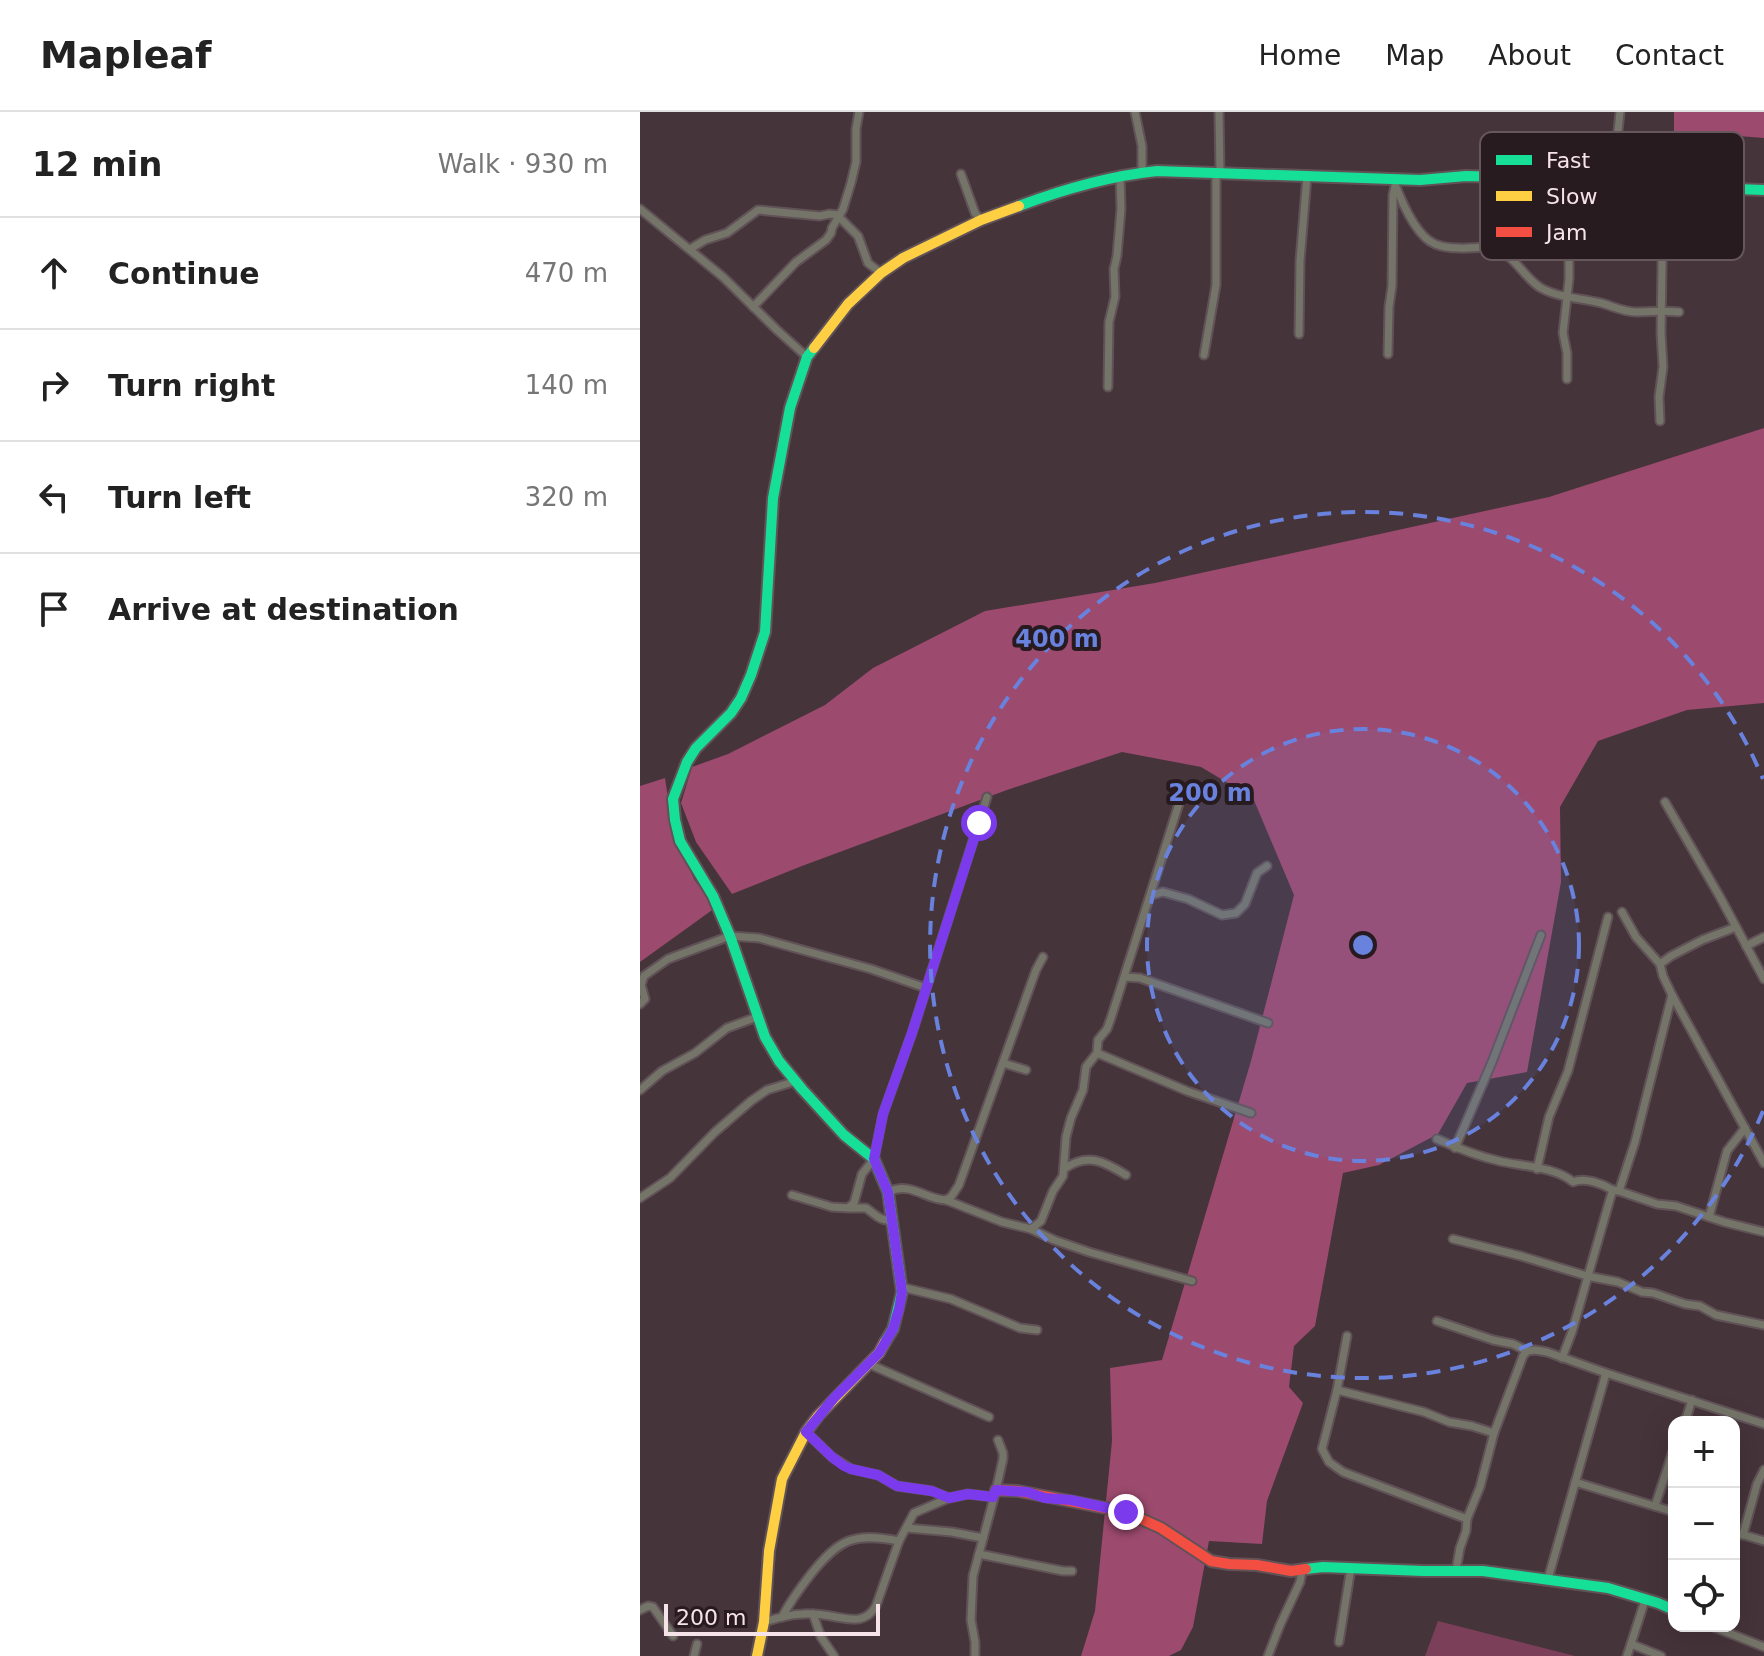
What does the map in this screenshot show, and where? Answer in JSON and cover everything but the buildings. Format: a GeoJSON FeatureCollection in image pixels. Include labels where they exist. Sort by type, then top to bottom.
{"type":"FeatureCollection","features":[{"type":"Feature","properties":{"kind":"street"},"geometry":{"type":"LineString","coordinates":[[753,307],[796,262],[831,233],[840,216],[856,162],[859,112]]}},
{"type":"Feature","properties":{"kind":"street"},"geometry":{"type":"LineString","coordinates":[[1135,112],[1142,146],[1142,172]]}},
{"type":"Feature","properties":{"kind":"street"},"geometry":{"type":"LineString","coordinates":[[1204,355],[1216,285],[1219,112]]}},
{"type":"Feature","properties":{"kind":"street"},"geometry":{"type":"LineString","coordinates":[[1618,132],[1620,112]]}},
{"type":"Feature","properties":{"kind":"street"},"geometry":{"type":"LineString","coordinates":[[757,1656],[764,1622],[769,1551],[782,1479],[806,1432],[834,1398],[879,1353],[893,1329],[901,1287],[888,1192],[874,1159],[844,1135],[779,1061],[757,1017],[713,896],[680,841],[675,820],[673,799],[687,762],[741,698],[765,632],[773,498],[790,408],[807,357],[848,304],[881,273],[903,258],[981,220],[1055,192],[1142,172],[1307,176],[1394,182],[1480,177]]}},
{"type":"Feature","properties":{"kind":"street"},"geometry":{"type":"LineString","coordinates":[[961,174],[975,213],[981,220]]}},
{"type":"Feature","properties":{"kind":"street"},"geometry":{"type":"LineString","coordinates":[[1108,387],[1110,356],[1107,337],[1115,297],[1120,175]]}},
{"type":"Feature","properties":{"kind":"street"},"geometry":{"type":"LineString","coordinates":[[1299,334],[1300,261],[1307,176]]}},
{"type":"Feature","properties":{"kind":"street"},"geometry":{"type":"LineString","coordinates":[[1394,182],[1412,221],[1433,244],[1461,249],[1480,247]]}},
{"type":"Feature","properties":{"kind":"street"},"geometry":{"type":"LineString","coordinates":[[1388,354],[1394,182]]}},
{"type":"Feature","properties":{"kind":"street"},"geometry":{"type":"LineString","coordinates":[[640,209],[723,277],[807,357]]}},
{"type":"Feature","properties":{"kind":"street"},"geometry":{"type":"LineString","coordinates":[[690,249],[727,233],[758,210],[820,216],[829,214],[840,216],[858,236],[868,263],[881,273]]}},
{"type":"Feature","properties":{"kind":"street"},"geometry":{"type":"LineString","coordinates":[[1511,260],[1541,288],[1567,297],[1627,311],[1679,312]]}},
{"type":"Feature","properties":{"kind":"street"},"geometry":{"type":"LineString","coordinates":[[1567,379],[1563,333],[1569,260]]}},
{"type":"Feature","properties":{"kind":"street"},"geometry":{"type":"LineString","coordinates":[[1660,421],[1662,260]]}},
{"type":"Feature","properties":{"kind":"street"},"geometry":{"type":"LineString","coordinates":[[1031,1229],[1041,1221],[1063,1176],[1064,1149],[1071,1118],[1085,1084],[1086,1067],[1097,1053],[1097,1044],[1107,1029],[1183,791]]}},
{"type":"Feature","properties":{"kind":"street"},"geometry":{"type":"LineString","coordinates":[[848,1208],[854,1203],[862,1174],[874,1159],[883,1114],[987,797]]}},
{"type":"Feature","properties":{"kind":"street"},"geometry":{"type":"LineString","coordinates":[[1665,802],[1764,979]]}},
{"type":"Feature","properties":{"kind":"street"},"geometry":{"type":"LineString","coordinates":[[1151,895],[1163,892],[1188,899],[1222,915],[1236,913],[1245,904],[1257,873],[1267,866]]}},
{"type":"Feature","properties":{"kind":"street"},"geometry":{"type":"LineString","coordinates":[[1622,912],[1636,937],[1660,964],[1672,995],[1764,1163]]}},
{"type":"Feature","properties":{"kind":"street"},"geometry":{"type":"LineString","coordinates":[[1537,1169],[1549,1117],[1568,1071],[1608,917]]}},
{"type":"Feature","properties":{"kind":"street"},"geometry":{"type":"LineString","coordinates":[[1660,964],[1691,945],[1736,927]]}},
{"type":"Feature","properties":{"kind":"street"},"geometry":{"type":"LineString","coordinates":[[1455,1148],[1541,935]]}},
{"type":"Feature","properties":{"kind":"street"},"geometry":{"type":"LineString","coordinates":[[640,1004],[645,999],[641,985],[644,976],[668,959],[730,936],[759,938],[871,969],[926,988]]}},
{"type":"Feature","properties":{"kind":"street"},"geometry":{"type":"LineString","coordinates":[[1746,946],[1764,937]]}},
{"type":"Feature","properties":{"kind":"street"},"geometry":{"type":"LineString","coordinates":[[946,1200],[959,1185],[1043,957]]}},
{"type":"Feature","properties":{"kind":"street"},"geometry":{"type":"LineString","coordinates":[[1125,977],[1140,978],[1268,1023]]}},
{"type":"Feature","properties":{"kind":"street"},"geometry":{"type":"LineString","coordinates":[[1562,1358],[1587,1276],[1635,1142],[1672,995]]}},
{"type":"Feature","properties":{"kind":"street"},"geometry":{"type":"LineString","coordinates":[[640,1090],[662,1071],[695,1053],[727,1028],[757,1017]]}},
{"type":"Feature","properties":{"kind":"street"},"geometry":{"type":"LineString","coordinates":[[1097,1053],[1187,1091],[1251,1113]]}},
{"type":"Feature","properties":{"kind":"street"},"geometry":{"type":"LineString","coordinates":[[1003,1063],[1026,1070]]}},
{"type":"Feature","properties":{"kind":"street"},"geometry":{"type":"LineString","coordinates":[[640,1198],[670,1178],[751,1101],[767,1090],[796,1081]]}},
{"type":"Feature","properties":{"kind":"street"},"geometry":{"type":"LineString","coordinates":[[1709,1217],[1727,1151],[1745,1128]]}},
{"type":"Feature","properties":{"kind":"street"},"geometry":{"type":"LineString","coordinates":[[1437,1139],[1455,1148],[1499,1161],[1564,1176],[1573,1182],[1587,1181],[1657,1204],[1676,1206],[1764,1232]]}},
{"type":"Feature","properties":{"kind":"street"},"geometry":{"type":"LineString","coordinates":[[1064,1169],[1074,1163],[1099,1160],[1126,1175]]}},
{"type":"Feature","properties":{"kind":"street"},"geometry":{"type":"LineString","coordinates":[[888,1192],[898,1188],[920,1191],[1101,1256],[1192,1281]]}},
{"type":"Feature","properties":{"kind":"street"},"geometry":{"type":"LineString","coordinates":[[792,1195],[832,1207],[866,1208],[875,1216],[892,1220]]}},
{"type":"Feature","properties":{"kind":"street"},"geometry":{"type":"LineString","coordinates":[[1453,1239],[1618,1282],[1642,1292],[1700,1306],[1716,1315],[1764,1325]]}},
{"type":"Feature","properties":{"kind":"street"},"geometry":{"type":"LineString","coordinates":[[901,1287],[951,1299],[1020,1328],[1037,1330]]}},
{"type":"Feature","properties":{"kind":"street"},"geometry":{"type":"LineString","coordinates":[[1437,1321],[1764,1424]]}},
{"type":"Feature","properties":{"kind":"street"},"geometry":{"type":"LineString","coordinates":[[1347,1336],[1322,1449],[1329,1462],[1343,1472],[1467,1519]]}},
{"type":"Feature","properties":{"kind":"street"},"geometry":{"type":"LineString","coordinates":[[1456,1570],[1467,1519],[1480,1487],[1494,1433],[1527,1351]]}},
{"type":"Feature","properties":{"kind":"street"},"geometry":{"type":"LineString","coordinates":[[869,1364],[989,1417]]}},
{"type":"Feature","properties":{"kind":"street"},"geometry":{"type":"LineString","coordinates":[[1548,1579],[1606,1373]]}},
{"type":"Feature","properties":{"kind":"street"},"geometry":{"type":"LineString","coordinates":[[1337,1390],[1494,1433]]}},
{"type":"Feature","properties":{"kind":"street"},"geometry":{"type":"LineString","coordinates":[[1687,1416],[1692,1400]]}},
{"type":"Feature","properties":{"kind":"street"},"geometry":{"type":"LineString","coordinates":[[806,1432],[832,1457],[851,1469],[878,1475],[897,1486],[932,1491],[949,1498]]}},
{"type":"Feature","properties":{"kind":"street"},"geometry":{"type":"LineString","coordinates":[[975,1656],[971,1620],[973,1576],[1003,1459],[998,1440]]}},
{"type":"Feature","properties":{"kind":"street"},"geometry":{"type":"LineString","coordinates":[[1655,1506],[1668,1466]]}},
{"type":"Feature","properties":{"kind":"street"},"geometry":{"type":"LineString","coordinates":[[1743,1535],[1764,1470]]}},
{"type":"Feature","properties":{"kind":"street"},"geometry":{"type":"LineString","coordinates":[[1575,1482],[1668,1510]]}},
{"type":"Feature","properties":{"kind":"street"},"geometry":{"type":"LineString","coordinates":[[764,1622],[801,1614],[849,1620],[869,1615],[876,1606],[899,1541],[914,1513],[949,1498],[968,1494],[1027,1492],[1143,1518],[1211,1561],[1302,1571],[1310,1567],[1456,1570],[1548,1579],[1608,1588],[1668,1608]]}},
{"type":"Feature","properties":{"kind":"street"},"geometry":{"type":"LineString","coordinates":[[907,1528],[983,1538]]}},
{"type":"Feature","properties":{"kind":"street"},"geometry":{"type":"LineString","coordinates":[[1740,1534],[1764,1541]]}},
{"type":"Feature","properties":{"kind":"street"},"geometry":{"type":"LineString","coordinates":[[782,1617],[799,1589],[832,1550],[861,1537],[877,1536],[899,1541]]}},
{"type":"Feature","properties":{"kind":"street"},"geometry":{"type":"LineString","coordinates":[[979,1554],[1072,1571]]}},
{"type":"Feature","properties":{"kind":"street"},"geometry":{"type":"LineString","coordinates":[[1339,1642],[1351,1568]]}},
{"type":"Feature","properties":{"kind":"street"},"geometry":{"type":"LineString","coordinates":[[1268,1656],[1302,1571]]}},
{"type":"Feature","properties":{"kind":"street"},"geometry":{"type":"LineString","coordinates":[[1627,1656],[1645,1600]]}},
{"type":"Feature","properties":{"kind":"street"},"geometry":{"type":"LineString","coordinates":[[640,1610],[653,1607],[673,1636]]}},
{"type":"Feature","properties":{"kind":"street"},"geometry":{"type":"LineString","coordinates":[[813,1614],[821,1637],[834,1656]]}},
{"type":"Feature","properties":{"kind":"street"},"geometry":{"type":"LineString","coordinates":[[1726,1632],[1764,1647]]}},
{"type":"Feature","properties":{"kind":"street"},"geometry":{"type":"LineString","coordinates":[[694,1656],[697,1644]]}},
{"type":"Feature","properties":{"kind":"street"},"geometry":{"type":"LineString","coordinates":[[1631,1644],[1661,1656]]}},
{"type":"Feature","properties":{"kind":"shaded area"},"geometry":{"type":"Polygon","coordinates":[[[1674,112],[1764,112],[1764,138],[1744,136],[1744,132],[1674,131],[1674,112]]]}},
{"type":"Feature","properties":{"kind":"shaded area"},"geometry":{"type":"Polygon","coordinates":[[[1764,428],[1764,703],[1687,710],[1598,741],[1560,807],[1561,882],[1527,1072],[1467,1083],[1438,1134],[1379,1165],[1343,1173],[1315,1326],[1294,1346],[1289,1387],[1303,1403],[1267,1501],[1262,1544],[1209,1541],[1193,1627],[1181,1650],[1169,1656],[1081,1656],[1095,1611],[1112,1441],[1110,1368],[1162,1360],[1251,1061],[1294,895],[1253,798],[1201,767],[1122,752],[1007,790],[732,894],[696,842],[681,803],[692,767],[728,754],[825,705],[873,668],[985,611],[1155,583],[1549,497],[1764,428]]]}},
{"type":"Feature","properties":{"kind":"shaded area"},"geometry":{"type":"Polygon","coordinates":[[[665,778],[673,831],[694,879],[715,908],[640,962],[640,786],[665,778]]]}},
{"type":"Feature","properties":{"kind":"shaded area"},"geometry":{"type":"Polygon","coordinates":[[[1438,1621],[1575,1656],[1425,1656],[1438,1621]]]}},
{"type":"Feature","properties":{"kind":"traffic: fast"},"geometry":{"type":"LineString","coordinates":[[1019,206],[1087,184],[1157,171],[1420,180],[1480,176]]}},
{"type":"Feature","properties":{"kind":"traffic: fast"},"geometry":{"type":"LineString","coordinates":[[1744,189],[1764,190]]}},
{"type":"Feature","properties":{"kind":"traffic: fast"},"geometry":{"type":"LineString","coordinates":[[814,348],[807,357],[790,408],[773,498],[765,632],[741,698],[731,713],[696,748],[687,762],[673,799],[680,841],[713,896],[765,1037],[779,1061],[802,1089],[844,1135],[874,1159],[888,1192],[902,1292],[893,1329],[885,1342]]}},
{"type":"Feature","properties":{"kind":"traffic: fast"},"geometry":{"type":"LineString","coordinates":[[1306,1569],[1483,1571],[1608,1588],[1668,1607]]}},
{"type":"Feature","properties":{"kind":"traffic: slow"},"geometry":{"type":"LineString","coordinates":[[814,348],[848,304],[881,273],[903,258],[981,220],[1019,206]]}},
{"type":"Feature","properties":{"kind":"traffic: slow"},"geometry":{"type":"LineString","coordinates":[[757,1656],[764,1622],[769,1551],[782,1479],[806,1432],[818,1416],[879,1353],[885,1342]]}},
{"type":"Feature","properties":{"kind":"traffic: jam"},"geometry":{"type":"LineString","coordinates":[[996,1490],[1018,1491],[1126,1512],[1161,1528],[1211,1561],[1291,1571],[1306,1569]]}},
{"type":"Feature","properties":{"kind":"route"},"geometry":{"type":"LineString","coordinates":[[979,823],[883,1114],[874,1159],[888,1192],[902,1292],[899,1309],[893,1329],[879,1353],[834,1398],[806,1432],[844,1466],[878,1475],[897,1486],[932,1491],[949,1498],[968,1494],[993,1497],[996,1490],[1027,1492],[1126,1512]]}}]}
